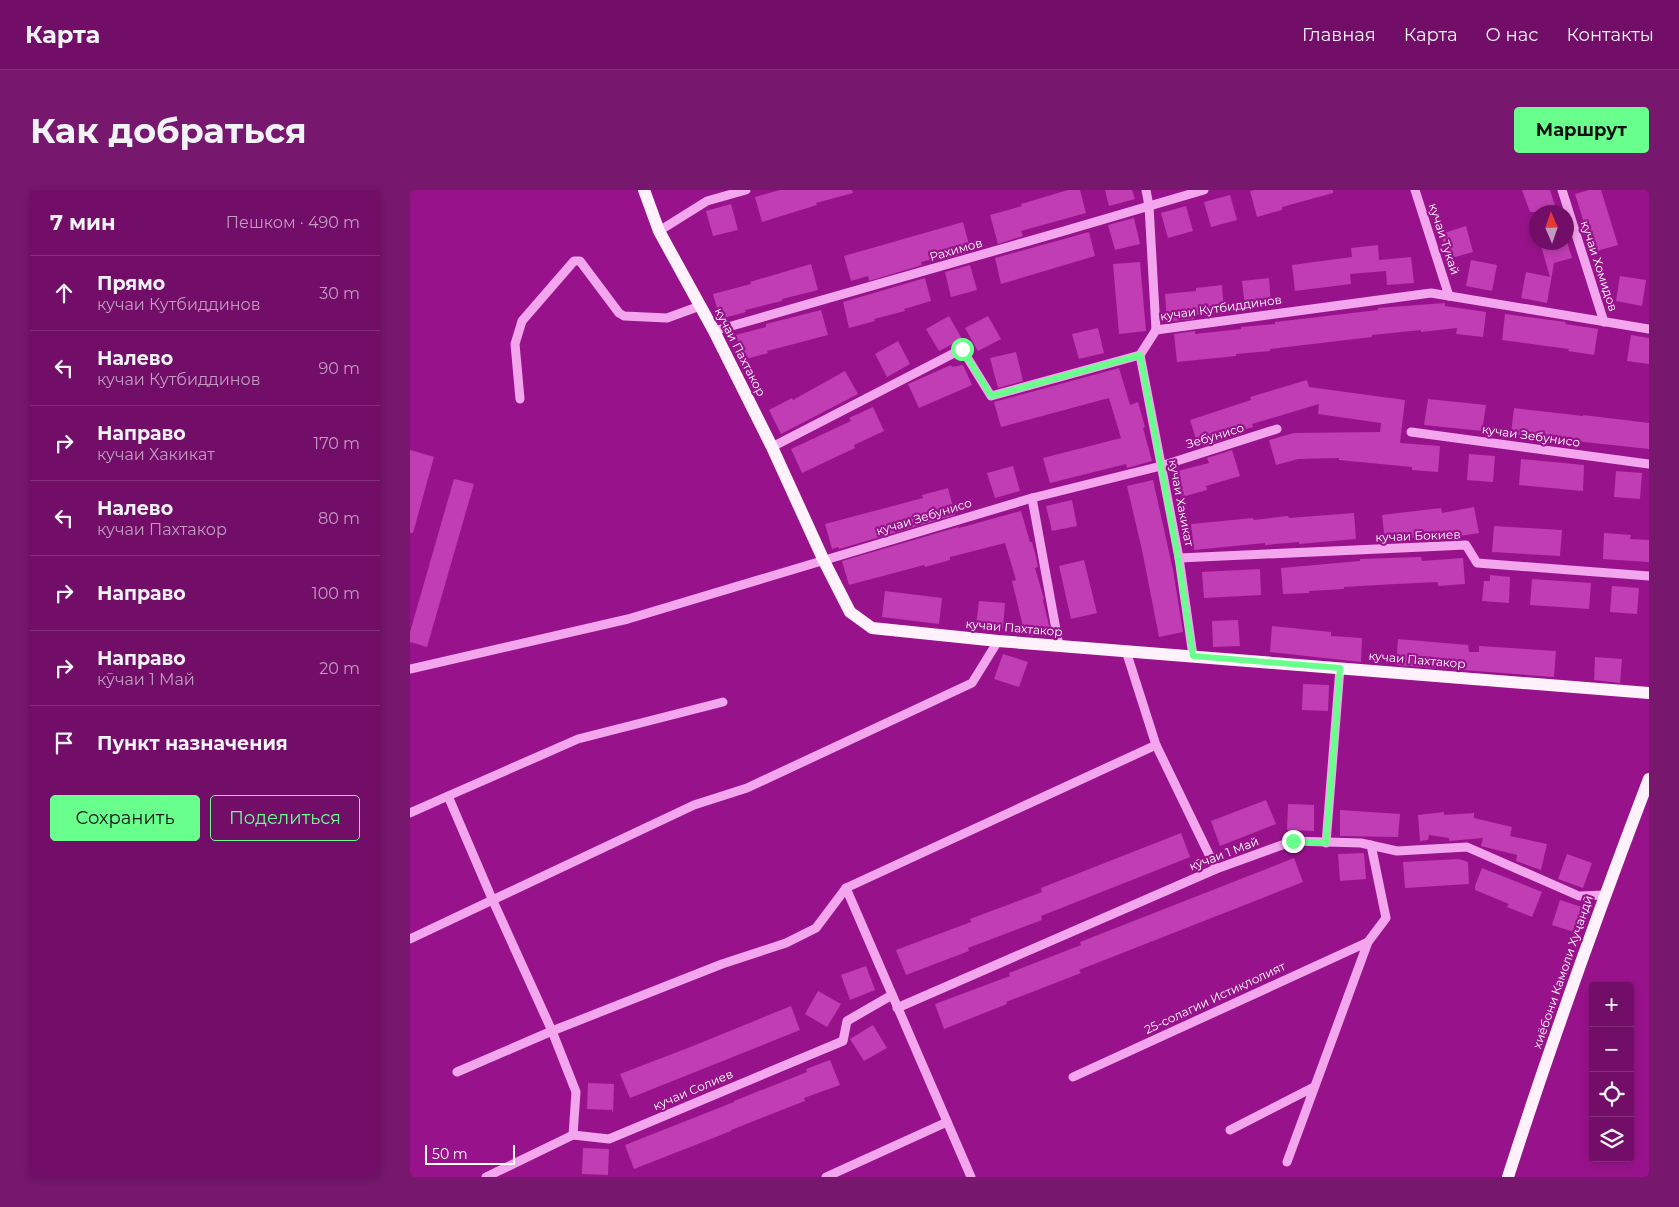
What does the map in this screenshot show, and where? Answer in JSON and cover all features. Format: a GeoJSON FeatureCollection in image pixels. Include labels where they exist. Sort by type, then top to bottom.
{"type":"FeatureCollection","features":[{"type":"Feature","properties":{"kind":"main road","name":"кучаи Пахтакор"},"geometry":{"type":"LineString","coordinates":[[644,190],[659,231],[714,330],[850,612],[872,628],[998,641],[1649,693]]}},
{"type":"Feature","properties":{"kind":"main road","name":"хиёбони Камоли Хуҷандӣ"},"geometry":{"type":"LineString","coordinates":[[1508,1177],[1535,1092],[1604,896],[1649,779]]}},
{"type":"Feature","properties":{"kind":"street"},"geometry":{"type":"LineString","coordinates":[[659,231],[707,202],[746,190]]}},
{"type":"Feature","properties":{"kind":"street"},"geometry":{"type":"LineString","coordinates":[[1146,190],[1149,206],[1156,330]]}},
{"type":"Feature","properties":{"kind":"street","name":"Рахимов"},"geometry":{"type":"LineString","coordinates":[[714,330],[1006,249],[1091,222],[1204,190]]}},
{"type":"Feature","properties":{"kind":"street","name":"кучаи Тукай"},"geometry":{"type":"LineString","coordinates":[[1415,190],[1449,296]]}},
{"type":"Feature","properties":{"kind":"street","name":"кучаи Хомидов"},"geometry":{"type":"LineString","coordinates":[[1562,190],[1604,322]]}},
{"type":"Feature","properties":{"kind":"street"},"geometry":{"type":"LineString","coordinates":[[520,399],[515,344],[522,321],[574,261],[580,261],[619,313],[624,316],[667,318],[700,306]]}},
{"type":"Feature","properties":{"kind":"street","name":"кучаи Кутбиддинов"},"geometry":{"type":"LineString","coordinates":[[1140,355],[1156,330],[1432,293],[1649,329]]}},
{"type":"Feature","properties":{"kind":"street"},"geometry":{"type":"LineString","coordinates":[[772,447],[962,349],[991,396],[1140,355]]}},
{"type":"Feature","properties":{"kind":"street","name":"кучаи Хакикат"},"geometry":{"type":"LineString","coordinates":[[1140,355],[1178,558],[1193,656]]}},
{"type":"Feature","properties":{"kind":"street","name":"Зебунисо"},"geometry":{"type":"LineString","coordinates":[[1161,466],[1277,430]]}},
{"type":"Feature","properties":{"kind":"street","name":"кучаи Зебунисо"},"geometry":{"type":"LineString","coordinates":[[1411,432],[1649,464]]}},
{"type":"Feature","properties":{"kind":"street","name":"кучаи Зебунисо"},"geometry":{"type":"LineString","coordinates":[[410,669],[628,619],[1032,498],[1161,466]]}},
{"type":"Feature","properties":{"kind":"street"},"geometry":{"type":"LineString","coordinates":[[1032,498],[1059,646]]}},
{"type":"Feature","properties":{"kind":"street","name":"кучаи Бокиев"},"geometry":{"type":"LineString","coordinates":[[1178,558],[1466,545],[1477,563],[1649,576]]}},
{"type":"Feature","properties":{"kind":"street"},"geometry":{"type":"LineString","coordinates":[[410,938],[694,805],[747,788],[972,683],[998,641]]}},
{"type":"Feature","properties":{"kind":"street"},"geometry":{"type":"LineString","coordinates":[[1126,651],[1156,745],[1216,869]]}},
{"type":"Feature","properties":{"kind":"street"},"geometry":{"type":"LineString","coordinates":[[1326,843],[1340,668]]}},
{"type":"Feature","properties":{"kind":"street"},"geometry":{"type":"LineString","coordinates":[[410,813],[578,739],[723,702]]}},
{"type":"Feature","properties":{"kind":"street"},"geometry":{"type":"LineString","coordinates":[[457,1072],[552,1031],[722,964],[786,943],[816,928],[846,888],[1156,745]]}},
{"type":"Feature","properties":{"kind":"street"},"geometry":{"type":"LineString","coordinates":[[448,796],[492,901],[552,1031],[576,1092],[573,1135],[486,1177]]}},
{"type":"Feature","properties":{"kind":"street","name":"кӯчаи 1 Май"},"geometry":{"type":"LineString","coordinates":[[897,1008],[1216,869],[1293,841],[1361,843],[1397,851],[1467,847],[1579,896],[1604,896]]}},
{"type":"Feature","properties":{"kind":"street","name":"25-солагии Истиқлолият"},"geometry":{"type":"LineString","coordinates":[[1287,1162],[1368,942],[1386,918],[1371,846]]}},
{"type":"Feature","properties":{"kind":"street"},"geometry":{"type":"LineString","coordinates":[[846,888],[971,1177]]}},
{"type":"Feature","properties":{"kind":"street","name":"25-солагии Истиқлолият"},"geometry":{"type":"LineString","coordinates":[[1073,1077],[1368,942]]}},
{"type":"Feature","properties":{"kind":"street","name":"кучаи Солиев"},"geometry":{"type":"LineString","coordinates":[[573,1135],[609,1139],[843,1041],[847,1021],[892,995]]}},
{"type":"Feature","properties":{"kind":"street"},"geometry":{"type":"LineString","coordinates":[[1230,1130],[1314,1087]]}},
{"type":"Feature","properties":{"kind":"street"},"geometry":{"type":"LineString","coordinates":[[826,1177],[947,1122]]}},
{"type":"Feature","properties":{"kind":"building"},"geometry":{"type":"Polygon","coordinates":[[[780,190],[852,190],[853,193],[816,203],[817,205],[762,222],[755,197],[780,190]]]}},
{"type":"Feature","properties":{"kind":"building"},"geometry":{"type":"Polygon","coordinates":[[[1068,190],[1080,190],[1086,213],[1021,231],[1023,236],[998,244],[990,215],[1068,190]]]}},
{"type":"Feature","properties":{"kind":"building"},"geometry":{"type":"Polygon","coordinates":[[[1105,190],[1132,190],[1135,199],[1109,206],[1105,190]]]}},
{"type":"Feature","properties":{"kind":"building"},"geometry":{"type":"Polygon","coordinates":[[[1333,190],[1333,193],[1282,207],[1282,210],[1257,217],[1250,191],[1333,190]]]}},
{"type":"Feature","properties":{"kind":"building"},"geometry":{"type":"Polygon","coordinates":[[[1522,190],[1550,190],[1555,205],[1529,205],[1529,209],[1522,190]]]}},
{"type":"Feature","properties":{"kind":"building"},"geometry":{"type":"Polygon","coordinates":[[[1589,190],[1601,190],[1618,245],[1593,252],[1575,194],[1589,190]]]}},
{"type":"Feature","properties":{"kind":"building"},"geometry":{"type":"Polygon","coordinates":[[[1230,195],[1237,220],[1211,227],[1204,202],[1230,195]]]}},
{"type":"Feature","properties":{"kind":"building"},"geometry":{"type":"Polygon","coordinates":[[[731,204],[738,230],[713,236],[706,211],[731,204]]]}},
{"type":"Feature","properties":{"kind":"building"},"geometry":{"type":"Polygon","coordinates":[[[1186,206],[1193,231],[1168,238],[1161,213],[1186,206]]]}},
{"type":"Feature","properties":{"kind":"building"},"geometry":{"type":"Polygon","coordinates":[[[1134,218],[1140,244],[1115,250],[1108,225],[1134,218]]]}},
{"type":"Feature","properties":{"kind":"building"},"geometry":{"type":"Polygon","coordinates":[[[963,222],[970,248],[966,249],[967,253],[941,260],[941,257],[921,262],[922,265],[869,281],[868,276],[851,281],[844,256],[963,222]]]}},
{"type":"Feature","properties":{"kind":"building"},"geometry":{"type":"Polygon","coordinates":[[[1466,226],[1473,252],[1448,259],[1441,234],[1466,226]]]}},
{"type":"Feature","properties":{"kind":"building"},"geometry":{"type":"Polygon","coordinates":[[[1089,232],[1095,256],[1001,284],[995,258],[1089,232]]]}},
{"type":"Feature","properties":{"kind":"building"},"geometry":{"type":"Polygon","coordinates":[[[1378,245],[1379,260],[1411,257],[1414,283],[1387,285],[1386,271],[1350,274],[1351,284],[1295,291],[1292,265],[1352,257],[1351,248],[1378,245]]]}},
{"type":"Feature","properties":{"kind":"building"},"geometry":{"type":"Polygon","coordinates":[[[1542,250],[1570,250],[1572,258],[1554,263],[1547,303],[1521,298],[1526,272],[1550,277],[1542,250]]]}},
{"type":"Feature","properties":{"kind":"building"},"geometry":{"type":"Polygon","coordinates":[[[1471,260],[1497,265],[1492,291],[1466,286],[1471,260]]]}},
{"type":"Feature","properties":{"kind":"building"},"geometry":{"type":"Polygon","coordinates":[[[1140,262],[1146,331],[1119,334],[1113,264],[1140,262]]]}},
{"type":"Feature","properties":{"kind":"building"},"geometry":{"type":"Polygon","coordinates":[[[811,264],[818,290],[782,299],[782,301],[745,310],[746,312],[720,319],[713,294],[751,284],[750,282],[811,264]]]}},
{"type":"Feature","properties":{"kind":"building"},"geometry":{"type":"Polygon","coordinates":[[[970,265],[977,290],[951,297],[945,272],[970,265]]]}},
{"type":"Feature","properties":{"kind":"building"},"geometry":{"type":"Polygon","coordinates":[[[1620,276],[1646,280],[1642,306],[1616,301],[1620,276]]]}},
{"type":"Feature","properties":{"kind":"building"},"geometry":{"type":"Polygon","coordinates":[[[925,278],[931,301],[849,328],[843,302],[925,278]]]}},
{"type":"Feature","properties":{"kind":"building"},"geometry":{"type":"Polygon","coordinates":[[[1269,278],[1271,304],[1245,307],[1242,281],[1269,278]]]}},
{"type":"Feature","properties":{"kind":"building"},"geometry":{"type":"Polygon","coordinates":[[[1222,285],[1224,312],[1193,315],[1194,319],[1167,320],[1165,294],[1196,291],[1196,288],[1222,285]]]}},
{"type":"Feature","properties":{"kind":"building"},"geometry":{"type":"Polygon","coordinates":[[[1445,303],[1445,306],[1486,312],[1483,337],[1456,334],[1457,328],[1421,332],[1421,330],[1270,349],[1270,351],[1236,354],[1236,356],[1177,362],[1174,334],[1195,331],[1195,334],[1241,329],[1241,327],[1275,324],[1275,322],[1378,310],[1378,308],[1445,303]]]}},
{"type":"Feature","properties":{"kind":"building"},"geometry":{"type":"Polygon","coordinates":[[[821,310],[828,335],[767,351],[768,353],[743,360],[736,335],[766,327],[766,324],[821,310]]]}},
{"type":"Feature","properties":{"kind":"building"},"geometry":{"type":"Polygon","coordinates":[[[1505,314],[1566,322],[1565,324],[1598,329],[1594,355],[1568,351],[1569,349],[1502,340],[1505,314]]]}},
{"type":"Feature","properties":{"kind":"building"},"geometry":{"type":"Polygon","coordinates":[[[949,316],[962,339],[939,351],[926,329],[949,316]]]}},
{"type":"Feature","properties":{"kind":"building"},"geometry":{"type":"Polygon","coordinates":[[[988,316],[1001,339],[978,351],[965,328],[988,316]]]}},
{"type":"Feature","properties":{"kind":"building"},"geometry":{"type":"Polygon","coordinates":[[[1098,328],[1104,353],[1079,359],[1072,334],[1098,328]]]}},
{"type":"Feature","properties":{"kind":"building"},"geometry":{"type":"Polygon","coordinates":[[[1631,335],[1649,338],[1649,364],[1627,361],[1631,335]]]}},
{"type":"Feature","properties":{"kind":"building"},"geometry":{"type":"Polygon","coordinates":[[[898,341],[910,364],[887,377],[875,354],[898,341]]]}},
{"type":"Feature","properties":{"kind":"building"},"geometry":{"type":"Polygon","coordinates":[[[1016,352],[1023,381],[998,388],[990,358],[1016,352]]]}},
{"type":"Feature","properties":{"kind":"building"},"geometry":{"type":"Polygon","coordinates":[[[951,365],[952,367],[963,365],[972,385],[919,408],[908,384],[951,365]]]}},
{"type":"Feature","properties":{"kind":"building"},"geometry":{"type":"Polygon","coordinates":[[[1119,368],[1130,405],[1138,402],[1152,461],[1127,468],[1126,464],[1050,483],[1043,458],[1121,438],[1109,398],[1001,427],[994,402],[1119,368]]]}},
{"type":"Feature","properties":{"kind":"building"},"geometry":{"type":"Polygon","coordinates":[[[845,371],[858,394],[781,434],[769,410],[792,398],[793,400],[845,371]]]}},
{"type":"Feature","properties":{"kind":"building"},"geometry":{"type":"Polygon","coordinates":[[[1307,380],[1309,387],[1405,400],[1400,443],[1440,446],[1438,472],[1412,470],[1412,467],[1339,460],[1339,458],[1298,459],[1276,465],[1269,440],[1294,433],[1380,432],[1381,423],[1318,414],[1319,404],[1252,424],[1253,427],[1228,434],[1229,438],[1204,446],[1203,444],[1198,445],[1190,420],[1251,400],[1250,397],[1307,380]]]}},
{"type":"Feature","properties":{"kind":"building"},"geometry":{"type":"Polygon","coordinates":[[[1428,399],[1486,405],[1482,431],[1424,425],[1428,399]]]}},
{"type":"Feature","properties":{"kind":"building"},"geometry":{"type":"Polygon","coordinates":[[[873,407],[884,431],[854,445],[855,448],[802,473],[791,449],[851,421],[849,418],[873,407]]]}},
{"type":"Feature","properties":{"kind":"building"},"geometry":{"type":"Polygon","coordinates":[[[1514,408],[1649,423],[1649,449],[1511,434],[1514,408]]]}},
{"type":"Feature","properties":{"kind":"building"},"geometry":{"type":"Polygon","coordinates":[[[410,450],[434,457],[413,533],[410,533],[410,450]]]}},
{"type":"Feature","properties":{"kind":"building"},"geometry":{"type":"Polygon","coordinates":[[[1232,450],[1240,476],[1206,486],[1207,490],[1182,497],[1174,472],[1209,463],[1207,458],[1232,450]]]}},
{"type":"Feature","properties":{"kind":"building"},"geometry":{"type":"Polygon","coordinates":[[[1469,454],[1495,456],[1493,482],[1467,480],[1469,454]]]}},
{"type":"Feature","properties":{"kind":"building"},"geometry":{"type":"Polygon","coordinates":[[[1521,459],[1584,465],[1583,491],[1519,485],[1521,459]]]}},
{"type":"Feature","properties":{"kind":"building"},"geometry":{"type":"Polygon","coordinates":[[[1013,466],[1020,491],[995,498],[987,473],[1013,466]]]}},
{"type":"Feature","properties":{"kind":"building"},"geometry":{"type":"Polygon","coordinates":[[[1616,471],[1642,473],[1640,499],[1614,497],[1616,471]]]}},
{"type":"Feature","properties":{"kind":"building"},"geometry":{"type":"Polygon","coordinates":[[[454,479],[474,484],[427,647],[410,642],[410,632],[454,479]]]}},
{"type":"Feature","properties":{"kind":"building"},"geometry":{"type":"Polygon","coordinates":[[[1153,480],[1173,570],[1183,632],[1159,637],[1127,486],[1153,480]]]}},
{"type":"Feature","properties":{"kind":"building"},"geometry":{"type":"Polygon","coordinates":[[[948,488],[955,515],[839,549],[838,547],[832,549],[825,524],[923,498],[922,495],[948,488]]]}},
{"type":"Feature","properties":{"kind":"building"},"geometry":{"type":"Polygon","coordinates":[[[1072,500],[1077,526],[1052,531],[1046,506],[1072,500]]]}},
{"type":"Feature","properties":{"kind":"building"},"geometry":{"type":"Polygon","coordinates":[[[1474,507],[1479,533],[1453,537],[1452,533],[1385,541],[1382,515],[1441,508],[1442,513],[1474,507]]]}},
{"type":"Feature","properties":{"kind":"building"},"geometry":{"type":"Polygon","coordinates":[[[1021,511],[1036,557],[1038,567],[1035,568],[1050,630],[1032,636],[1025,635],[1012,581],[1016,580],[1005,543],[950,557],[950,560],[925,567],[924,565],[849,585],[842,561],[958,527],[1021,511]]]}},
{"type":"Feature","properties":{"kind":"building"},"geometry":{"type":"Polygon","coordinates":[[[1354,513],[1356,539],[1299,544],[1299,542],[1265,545],[1265,543],[1194,550],[1191,524],[1253,518],[1254,520],[1288,516],[1289,518],[1354,513]]]}},
{"type":"Feature","properties":{"kind":"building"},"geometry":{"type":"Polygon","coordinates":[[[1494,526],[1562,530],[1560,556],[1492,552],[1494,526]]]}},
{"type":"Feature","properties":{"kind":"building"},"geometry":{"type":"Polygon","coordinates":[[[1604,533],[1631,535],[1630,539],[1649,540],[1649,562],[1603,559],[1604,533]]]}},
{"type":"Feature","properties":{"kind":"building"},"geometry":{"type":"Polygon","coordinates":[[[1421,557],[1422,561],[1463,558],[1465,584],[1438,586],[1438,582],[1396,584],[1344,587],[1344,589],[1283,594],[1281,568],[1360,561],[1360,559],[1421,557]]]}},
{"type":"Feature","properties":{"kind":"building"},"geometry":{"type":"Polygon","coordinates":[[[1084,560],[1097,613],[1071,619],[1059,566],[1084,560]]]}},
{"type":"Feature","properties":{"kind":"building"},"geometry":{"type":"Polygon","coordinates":[[[1260,569],[1261,595],[1204,598],[1202,572],[1260,569]]]}},
{"type":"Feature","properties":{"kind":"building"},"geometry":{"type":"Polygon","coordinates":[[[1490,575],[1510,577],[1509,603],[1482,601],[1484,581],[1490,581],[1490,575]]]}},
{"type":"Feature","properties":{"kind":"building"},"geometry":{"type":"Polygon","coordinates":[[[1532,579],[1591,583],[1589,609],[1530,605],[1532,579]]]}},
{"type":"Feature","properties":{"kind":"building"},"geometry":{"type":"Polygon","coordinates":[[[1612,586],[1639,588],[1637,614],[1610,612],[1612,586]]]}},
{"type":"Feature","properties":{"kind":"building"},"geometry":{"type":"Polygon","coordinates":[[[885,591],[942,598],[939,624],[882,617],[885,591]]]}},
{"type":"Feature","properties":{"kind":"building"},"geometry":{"type":"Polygon","coordinates":[[[979,601],[1005,603],[1003,629],[976,626],[979,601]]]}},
{"type":"Feature","properties":{"kind":"building"},"geometry":{"type":"Polygon","coordinates":[[[1238,620],[1240,646],[1213,647],[1212,621],[1238,620]]]}},
{"type":"Feature","properties":{"kind":"building"},"geometry":{"type":"Polygon","coordinates":[[[1272,626],[1331,632],[1331,636],[1362,638],[1361,662],[1270,652],[1272,626]]]}},
{"type":"Feature","properties":{"kind":"building"},"geometry":{"type":"Polygon","coordinates":[[[1398,639],[1468,645],[1469,652],[1479,652],[1479,646],[1556,651],[1554,677],[1396,665],[1398,639]]]}},
{"type":"Feature","properties":{"kind":"building"},"geometry":{"type":"Polygon","coordinates":[[[1003,654],[1028,662],[1019,687],[994,679],[1003,654]]]}},
{"type":"Feature","properties":{"kind":"building"},"geometry":{"type":"Polygon","coordinates":[[[1595,657],[1622,659],[1620,683],[1594,680],[1595,657]]]}},
{"type":"Feature","properties":{"kind":"building"},"geometry":{"type":"Polygon","coordinates":[[[1303,684],[1329,685],[1328,711],[1302,710],[1303,684]]]}},
{"type":"Feature","properties":{"kind":"building"},"geometry":{"type":"Polygon","coordinates":[[[1266,800],[1276,824],[1220,846],[1211,821],[1266,800]]]}},
{"type":"Feature","properties":{"kind":"building"},"geometry":{"type":"Polygon","coordinates":[[[1288,804],[1314,805],[1314,831],[1287,830],[1288,804]]]}},
{"type":"Feature","properties":{"kind":"building"},"geometry":{"type":"Polygon","coordinates":[[[1340,810],[1400,814],[1398,837],[1340,836],[1340,810]]]}},
{"type":"Feature","properties":{"kind":"building"},"geometry":{"type":"Polygon","coordinates":[[[1444,812],[1444,815],[1474,813],[1474,818],[1512,827],[1510,836],[1547,844],[1541,870],[1516,861],[1517,855],[1481,846],[1483,838],[1449,841],[1449,838],[1429,835],[1428,840],[1420,841],[1418,815],[1444,812]]]}},
{"type":"Feature","properties":{"kind":"building"},"geometry":{"type":"Polygon","coordinates":[[[1181,833],[1190,857],[1041,916],[1042,920],[968,948],[969,951],[906,975],[896,950],[971,922],[970,919],[1042,892],[1041,888],[1181,833]]]}},
{"type":"Feature","properties":{"kind":"building"},"geometry":{"type":"Polygon","coordinates":[[[1364,853],[1366,879],[1340,881],[1338,854],[1364,853]]]}},
{"type":"Feature","properties":{"kind":"building"},"geometry":{"type":"Polygon","coordinates":[[[1567,854],[1592,863],[1583,888],[1558,879],[1567,854]]]}},
{"type":"Feature","properties":{"kind":"building"},"geometry":{"type":"Polygon","coordinates":[[[1294,858],[1303,882],[1079,970],[1081,973],[1006,1002],[1007,1004],[944,1029],[935,1004],[1010,976],[1009,973],[1081,945],[1080,942],[1294,858]]]}},
{"type":"Feature","properties":{"kind":"building"},"geometry":{"type":"Polygon","coordinates":[[[1459,859],[1468,862],[1469,884],[1405,888],[1403,862],[1459,859]]]}},
{"type":"Feature","properties":{"kind":"building"},"geometry":{"type":"Polygon","coordinates":[[[1482,868],[1542,892],[1532,917],[1507,907],[1509,904],[1475,890],[1482,868]]]}},
{"type":"Feature","properties":{"kind":"building"},"geometry":{"type":"Polygon","coordinates":[[[1560,900],[1585,908],[1577,933],[1552,925],[1560,900]]]}},
{"type":"Feature","properties":{"kind":"building"},"geometry":{"type":"Polygon","coordinates":[[[866,966],[875,990],[850,1000],[841,975],[866,966]]]}},
{"type":"Feature","properties":{"kind":"building"},"geometry":{"type":"Polygon","coordinates":[[[818,991],[841,1004],[827,1027],[805,1014],[818,991]]]}},
{"type":"Feature","properties":{"kind":"building"},"geometry":{"type":"Polygon","coordinates":[[[791,1006],[800,1030],[630,1098],[620,1074],[791,1006]]]}},
{"type":"Feature","properties":{"kind":"building"},"geometry":{"type":"Polygon","coordinates":[[[873,1025],[887,1048],[864,1061],[850,1039],[873,1025]]]}},
{"type":"Feature","properties":{"kind":"building"},"geometry":{"type":"Polygon","coordinates":[[[830,1060],[840,1085],[804,1098],[805,1101],[634,1169],[625,1145],[807,1072],[806,1069],[830,1060]]]}},
{"type":"Feature","properties":{"kind":"building"},"geometry":{"type":"Polygon","coordinates":[[[588,1083],[614,1084],[613,1113],[611,1108],[611,1110],[587,1109],[588,1083]]]}},
{"type":"Feature","properties":{"kind":"building"},"geometry":{"type":"Polygon","coordinates":[[[583,1148],[609,1149],[608,1175],[582,1174],[583,1148]]]}},
{"type":"Feature","properties":{"kind":"route"},"geometry":{"type":"LineString","coordinates":[[962,349],[991,396],[1140,355],[1178,558],[1193,656],[1340,668],[1326,843],[1293,841]]}}]}
